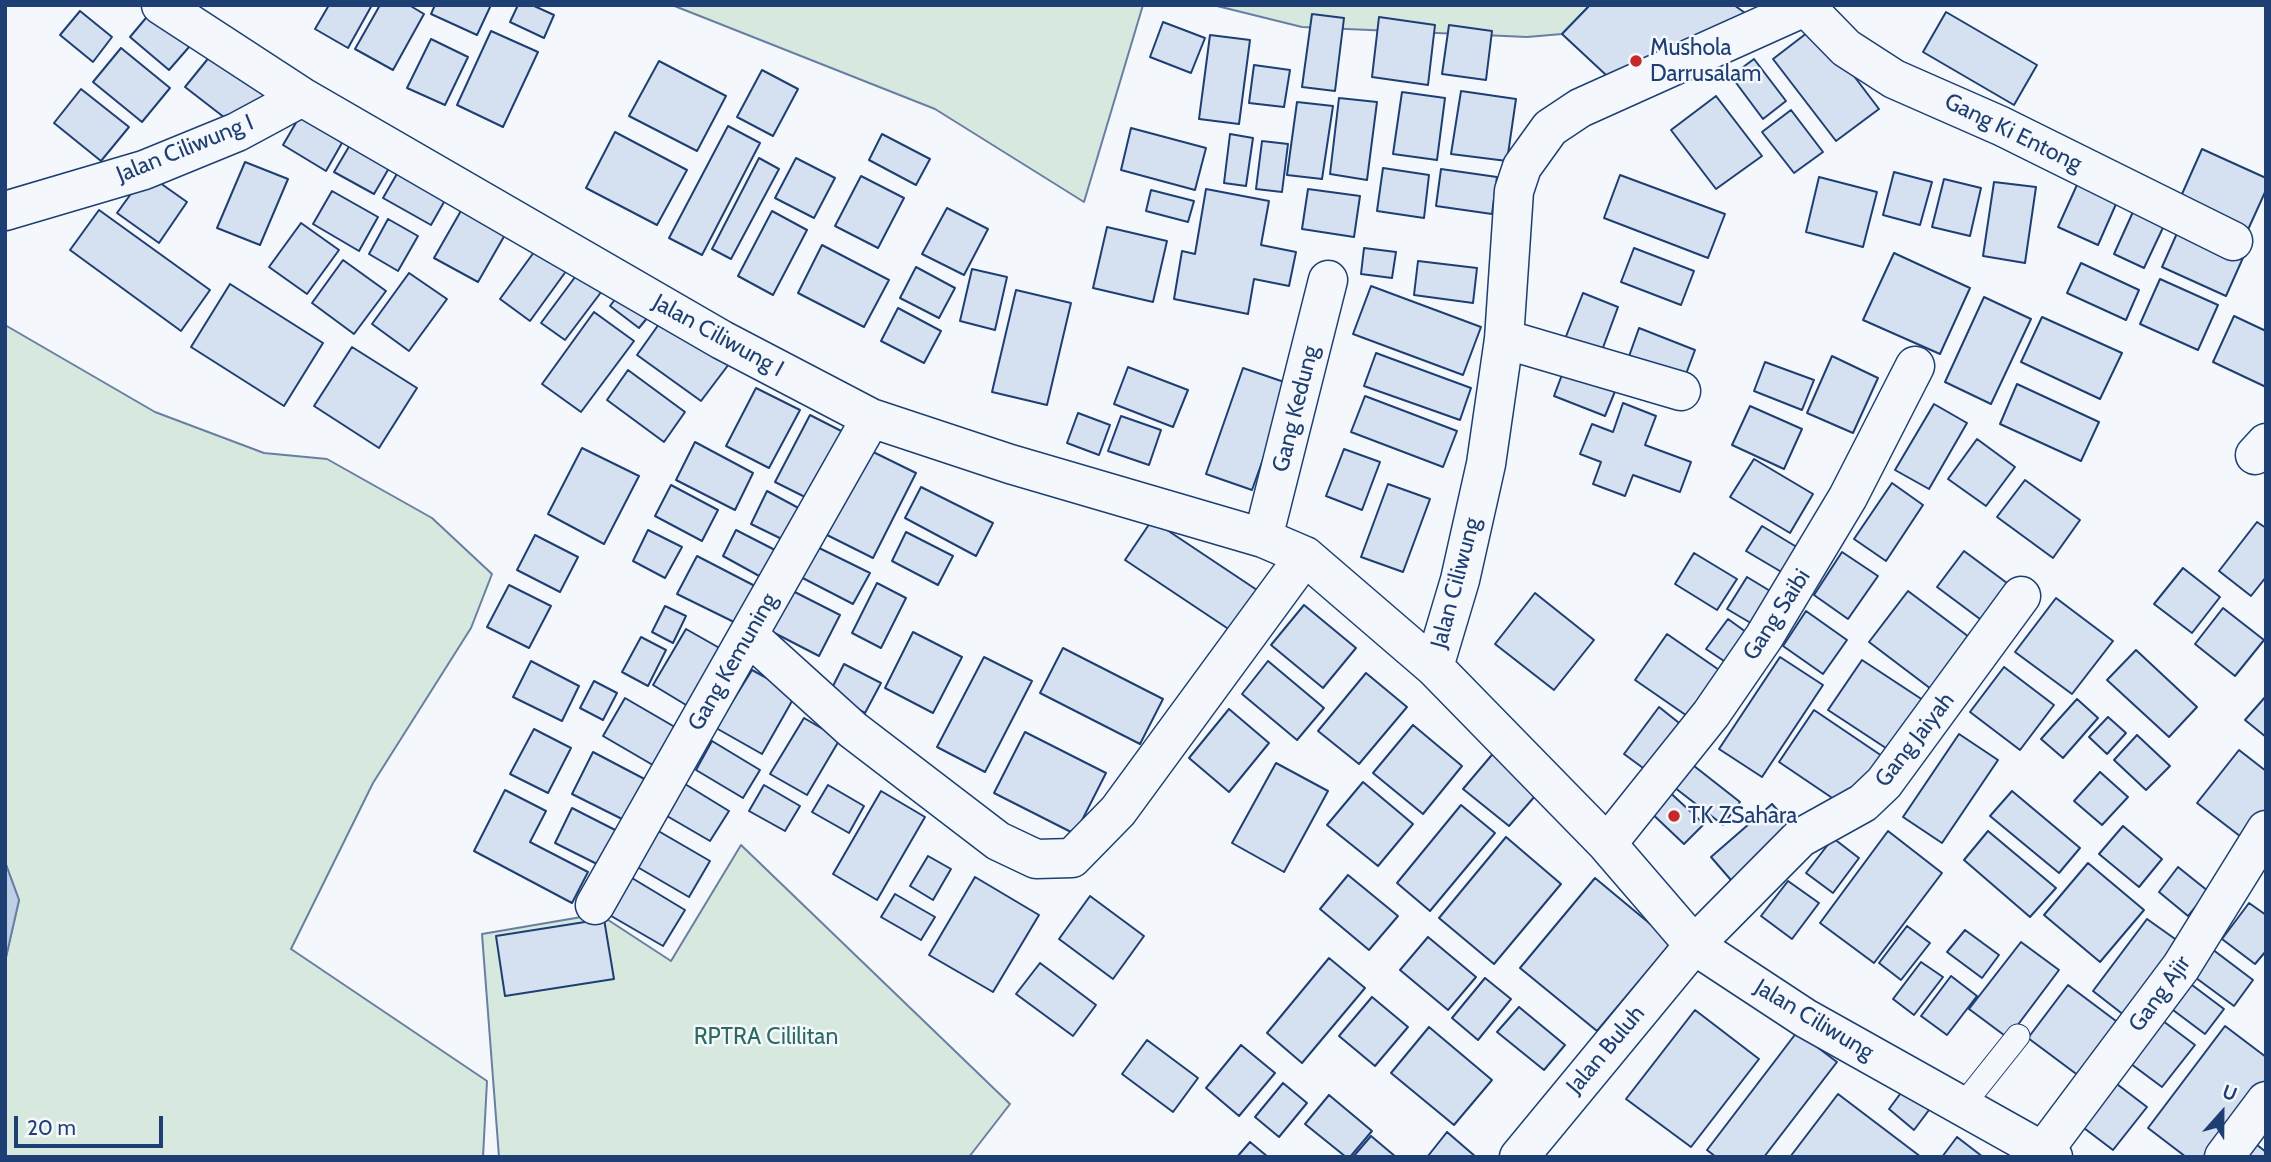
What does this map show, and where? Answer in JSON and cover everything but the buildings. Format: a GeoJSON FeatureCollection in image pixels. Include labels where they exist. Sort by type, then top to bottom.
{"type":"FeatureCollection","features":[{"type":"Feature","properties":{"kind":"street"},"geometry":{"type":"LineString","coordinates":[[161,5],[302,97]]}},
{"type":"Feature","properties":{"kind":"street","name":"Gang Ki Entong"},"geometry":{"type":"LineString","coordinates":[[1808,6],[1846,48],[1894,79],[2001,126],[2233,241]]}},
{"type":"Feature","properties":{"kind":"street","name":"Jalan Ciliwung"},"geometry":{"type":"LineString","coordinates":[[1808,6],[1580,108],[1550,128],[1522,167],[1514,191],[1504,339],[1486,464],[1460,580],[1434,667],[1607,844],[1694,945],[1805,1018],[2048,1153]]}},
{"type":"Feature","properties":{"kind":"street","name":"Jalan Ciliwung I"},"geometry":{"type":"LineString","coordinates":[[5,211],[144,170],[237,132],[302,97],[722,340],[871,418],[997,460],[1263,538],[1305,556],[1434,667]]}},
{"type":"Feature","properties":{"kind":"street","name":"Gang Kedung"},"geometry":{"type":"LineString","coordinates":[[1263,538],[1328,281]]}},
{"type":"Feature","properties":{"kind":"street"},"geometry":{"type":"LineString","coordinates":[[1504,339],[1681,391]]}},
{"type":"Feature","properties":{"kind":"street","name":"Gang Saibi"},"geometry":{"type":"LineString","coordinates":[[1607,844],[1711,714],[1764,637],[1836,517],[1915,366]]}},
{"type":"Feature","properties":{"kind":"street","name":"Gang Kemuning"},"geometry":{"type":"LineString","coordinates":[[595,905],[871,418]]}},
{"type":"Feature","properties":{"kind":"street"},"geometry":{"type":"LineString","coordinates":[[748,635],[853,730],[998,841],[1036,859],[1072,859],[1118,811],[1305,556]]}},
{"type":"Feature","properties":{"kind":"street","name":"Gang Jaiyah"},"geometry":{"type":"LineString","coordinates":[[1694,945],[1800,838],[1863,803],[1884,783],[2021,596]]}},
{"type":"Feature","properties":{"kind":"street","name":"Gang Ajir"},"geometry":{"type":"LineString","coordinates":[[2048,1153],[2181,967],[2266,830]]}},
{"type":"Feature","properties":{"kind":"street","name":"Jalan Buluh"},"geometry":{"type":"LineString","coordinates":[[1519,1157],[1694,945]]}},
{"type":"Feature","properties":{"kind":"street"},"geometry":{"type":"LineString","coordinates":[[2224,1157],[2266,1101]]}},
{"type":"Feature","properties":{"kind":"lane"},"geometry":{"type":"LineString","coordinates":[[1963,1105],[2018,1036]]}},
{"type":"Feature","properties":{"kind":"green space"},"geometry":{"type":"Polygon","coordinates":[[[672,5],[1143,5],[1084,202],[935,109],[672,5]]]}},
{"type":"Feature","properties":{"kind":"green space"},"geometry":{"type":"Polygon","coordinates":[[[1213,5],[1590,5],[1562,34],[1527,37],[1302,27],[1213,5]]]}},
{"type":"Feature","properties":{"kind":"green space"},"geometry":{"type":"Polygon","coordinates":[[[5,325],[155,412],[264,453],[327,459],[432,518],[492,574],[471,628],[373,783],[291,949],[487,1081],[483,1157],[5,1157],[5,960],[19,900],[5,862],[5,325]]]}},
{"type":"Feature","properties":{"kind":"green space","name":"RPTRA Cililitan"},"geometry":{"type":"Polygon","coordinates":[[[741,845],[1010,1104],[969,1157],[499,1157],[482,934],[599,914],[671,961],[741,845]]]}},
{"type":"Feature","properties":{"kind":"water"},"geometry":{"type":"Polygon","coordinates":[[[5,862],[19,900],[5,962],[5,862]]]}},
{"type":"Feature","properties":{"kind":"place","name":"Mushola Darrusalam"},"geometry":{"type":"Point","coordinates":[1636,61]}},
{"type":"Feature","properties":{"kind":"place","name":"TK ZSahara"},"geometry":{"type":"Point","coordinates":[1674,816]}}]}
